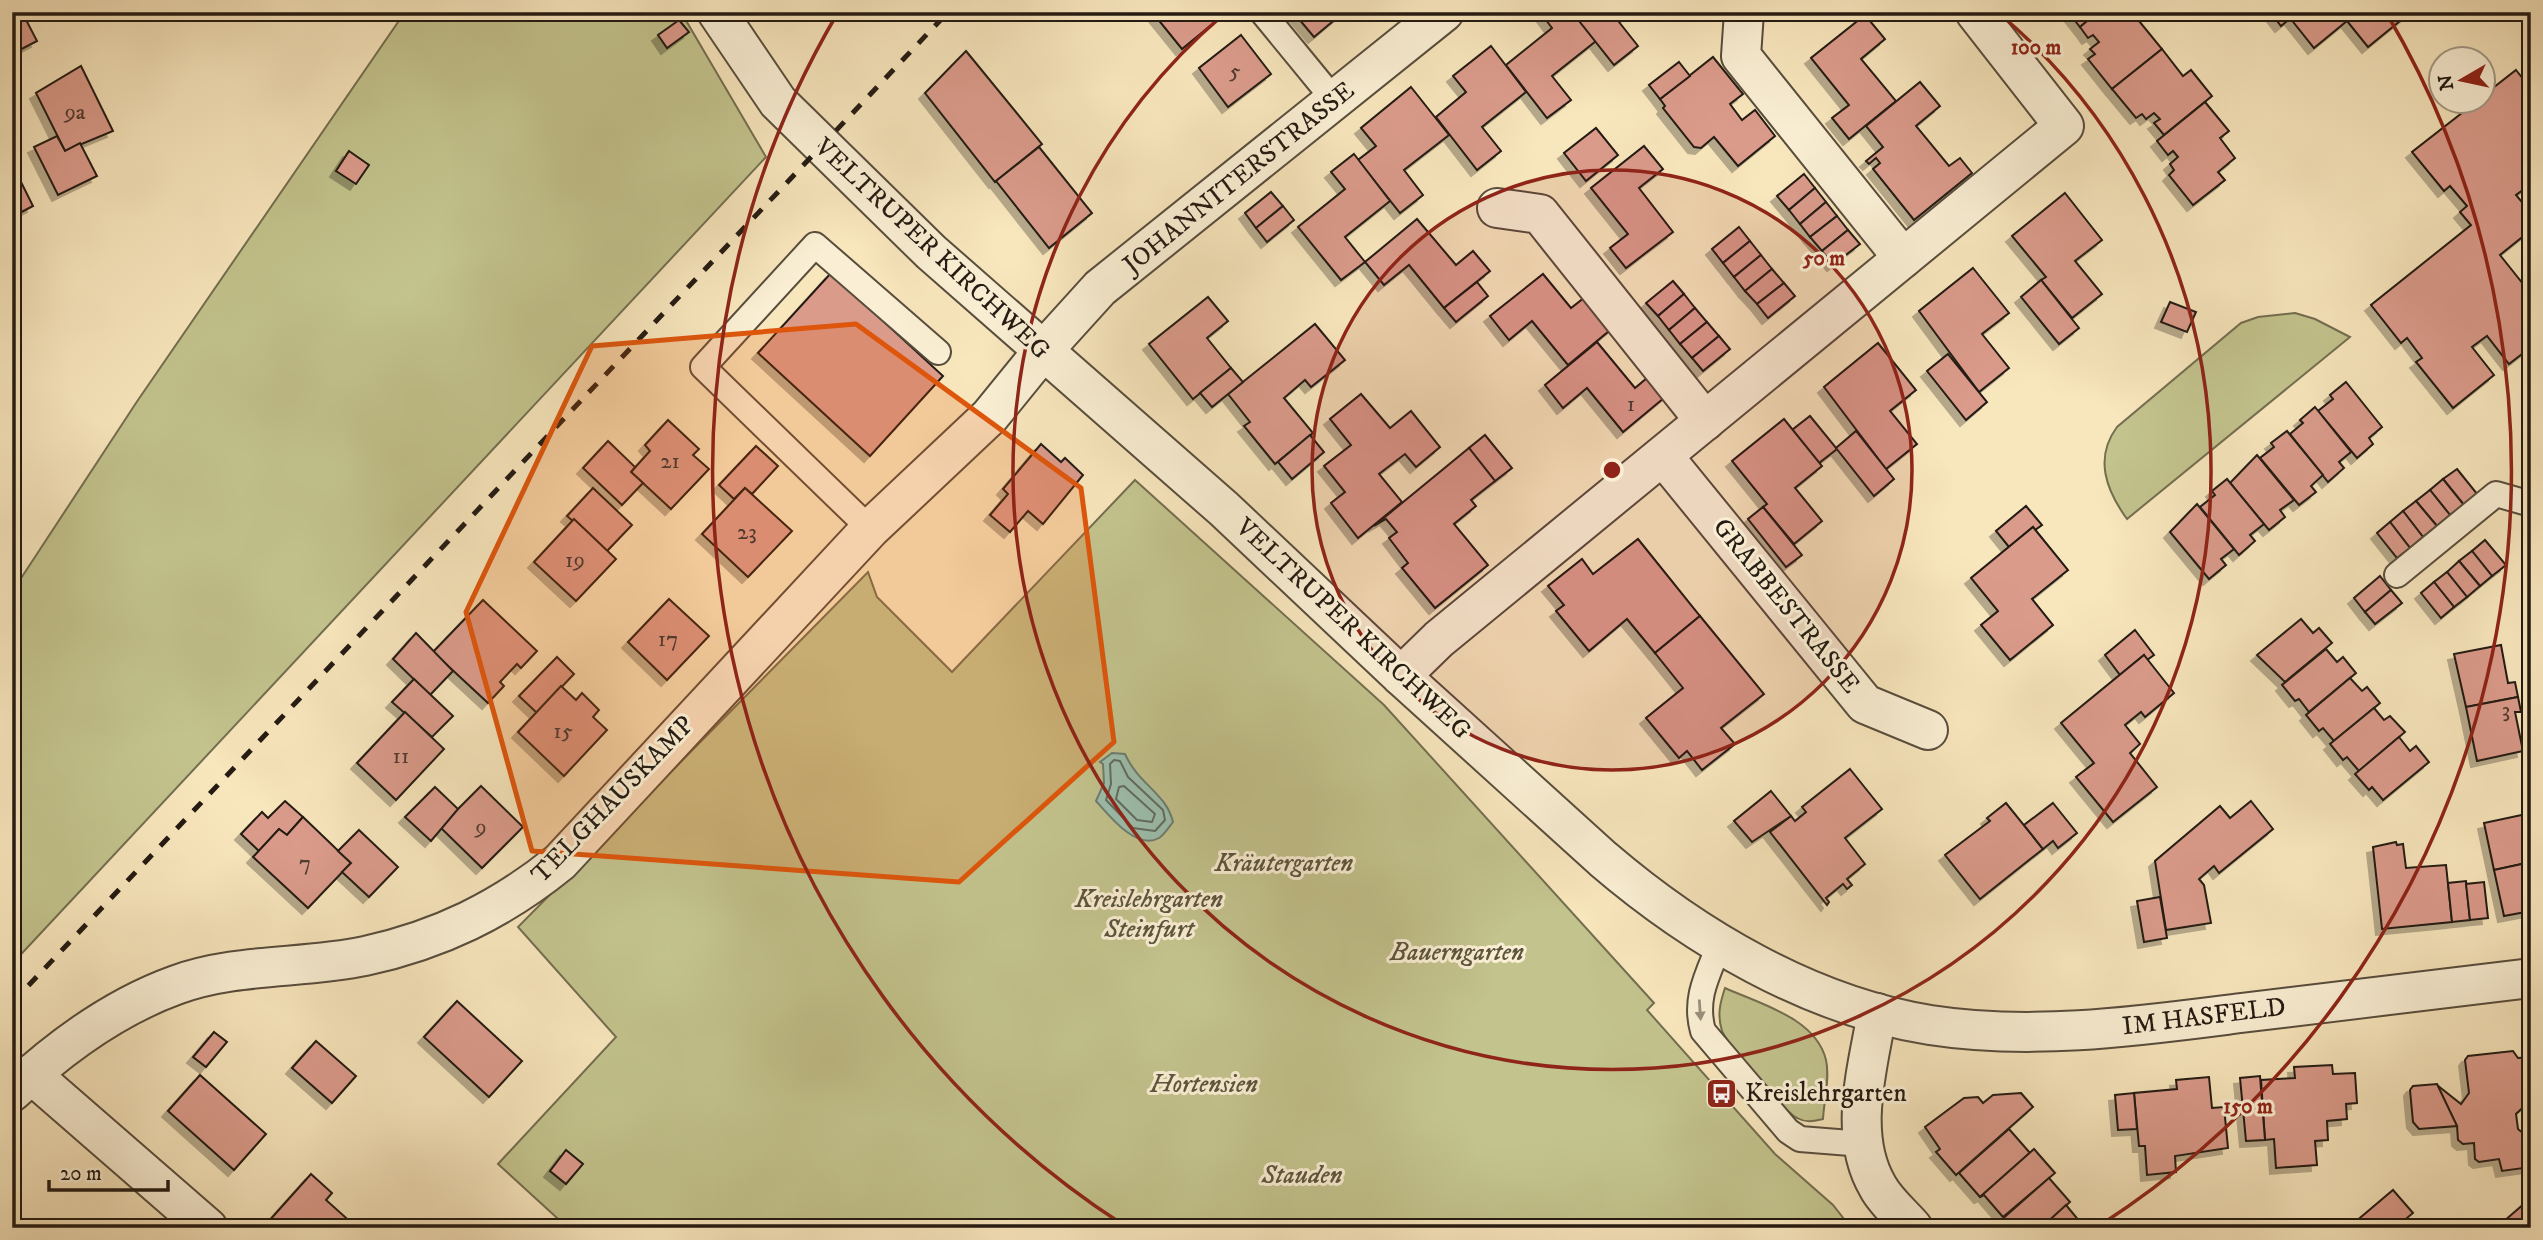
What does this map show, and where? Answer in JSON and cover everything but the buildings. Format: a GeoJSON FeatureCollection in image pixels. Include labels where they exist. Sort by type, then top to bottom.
{"type":"FeatureCollection","features":[{"type":"Feature","properties":{"kind":"street","name":"VELTRUPER KIRCHWEG"},"geometry":{"type":"LineString","coordinates":[[716,12],[786,111],[930,252],[1224,509],[1401,676],[1637,888],[1719,946],[1791,981],[1877,1013]]}},
{"type":"Feature","properties":{"kind":"street","name":"JOHANNITERSTRASSE"},"geometry":{"type":"LineString","coordinates":[[1042,352],[1100,288],[1444,12]]}},
{"type":"Feature","properties":{"kind":"street"},"geometry":{"type":"LineString","coordinates":[[1744,12],[1741,56],[1903,258]]}},
{"type":"Feature","properties":{"kind":"street"},"geometry":{"type":"LineString","coordinates":[[1401,676],[1440,639],[2064,126],[1976,12]]}},
{"type":"Feature","properties":{"kind":"street"},"geometry":{"type":"LineString","coordinates":[[1497,208],[1539,214],[1705,421]]}},
{"type":"Feature","properties":{"kind":"street","name":"TELGHAUSKAMP"},"geometry":{"type":"LineString","coordinates":[[22,1083],[110,1015],[176,985],[225,972],[365,956],[443,934],[484,916],[528,888],[568,854],[870,528],[990,416],[1042,352]]}},
{"type":"Feature","properties":{"kind":"street","name":"GRABBESTRASSE"},"geometry":{"type":"LineString","coordinates":[[1663,456],[1866,704],[1928,730]]}},
{"type":"Feature","properties":{"kind":"street","name":"IM HASFELD"},"geometry":{"type":"LineString","coordinates":[[1877,1013],[1930,1025],[2003,1031],[2082,1031],[2531,978]]}},
{"type":"Feature","properties":{"kind":"street"},"geometry":{"type":"LineString","coordinates":[[1877,1013],[1864,1087],[1863,1144],[1878,1188],[1913,1228]]}},
{"type":"Feature","properties":{"kind":"street"},"geometry":{"type":"LineString","coordinates":[[22,1083],[208,1228]]}},
{"type":"Feature","properties":{"kind":"lane"},"geometry":{"type":"LineString","coordinates":[[1262,12],[1335,101]]}},
{"type":"Feature","properties":{"kind":"lane"},"geometry":{"type":"LineString","coordinates":[[870,528],[703,368],[815,245],[938,352]]}},
{"type":"Feature","properties":{"kind":"lane"},"geometry":{"type":"LineString","coordinates":[[2397,575],[2496,494],[2531,504]]}},
{"type":"Feature","properties":{"kind":"lane"},"geometry":{"type":"LineString","coordinates":[[1719,946],[1699,994],[1699,1014],[1703,1031],[1788,1131],[1800,1139],[1863,1144]]}},
{"type":"Feature","properties":{"kind":"highlighted area"},"geometry":{"type":"Polygon","coordinates":[[[856,324],[1081,488],[1114,742],[959,882],[532,851],[466,612],[592,346],[856,324]]]}},
{"type":"Feature","properties":{"kind":"green space"},"geometry":{"type":"Polygon","coordinates":[[[405,12],[681,12],[766,157],[12,964],[12,592],[138,400],[405,12]]]}},
{"type":"Feature","properties":{"kind":"green space"},"geometry":{"type":"Polygon","coordinates":[[[2295,313],[2315,319],[2350,337],[2127,519],[2113,497],[2106,474],[2106,450],[2117,427],[2241,323],[2258,317],[2295,313]]]}},
{"type":"Feature","properties":{"kind":"green space","name":"Kreislehrgarten Steinfurt"},"geometry":{"type":"Polygon","coordinates":[[[1135,480],[1384,705],[1654,1003],[1647,1010],[1775,1154],[1833,1205],[1851,1228],[568,1228],[498,1164],[616,1037],[518,927],[868,572],[877,597],[952,672],[1135,480]]]}},
{"type":"Feature","properties":{"kind":"green space"},"geometry":{"type":"Polygon","coordinates":[[[1725,988],[1785,1014],[1811,1033],[1826,1060],[1823,1119],[1804,1121],[1790,1113],[1734,1050],[1720,1025],[1720,1009],[1725,988]]]}},
{"type":"Feature","properties":{"kind":"water"},"geometry":{"type":"Polygon","coordinates":[[[1112,753],[1125,754],[1137,774],[1170,812],[1173,822],[1159,838],[1141,840],[1132,835],[1115,822],[1096,801],[1104,783],[1103,764],[1100,762],[1112,753]]]}},
{"type":"Feature","properties":{"kind":"railway"},"geometry":{"type":"LineString","coordinates":[[12,1003],[948,12]]}},
{"type":"Feature","properties":{"kind":"place","name":"Kreislehrgarten"},"geometry":{"type":"Point","coordinates":[1722,1093]}},
{"type":"Feature","properties":{"kind":"park label","name":"Kräutergarten"},"geometry":{"type":"Point","coordinates":[1284,863]}},
{"type":"Feature","properties":{"kind":"park label","name":"Bauerngarten"},"geometry":{"type":"Point","coordinates":[1457,952]}},
{"type":"Feature","properties":{"kind":"park label","name":"Hortensien"},"geometry":{"type":"Point","coordinates":[1204,1084]}},
{"type":"Feature","properties":{"kind":"park label","name":"Stauden"},"geometry":{"type":"Point","coordinates":[1302,1175]}}]}
